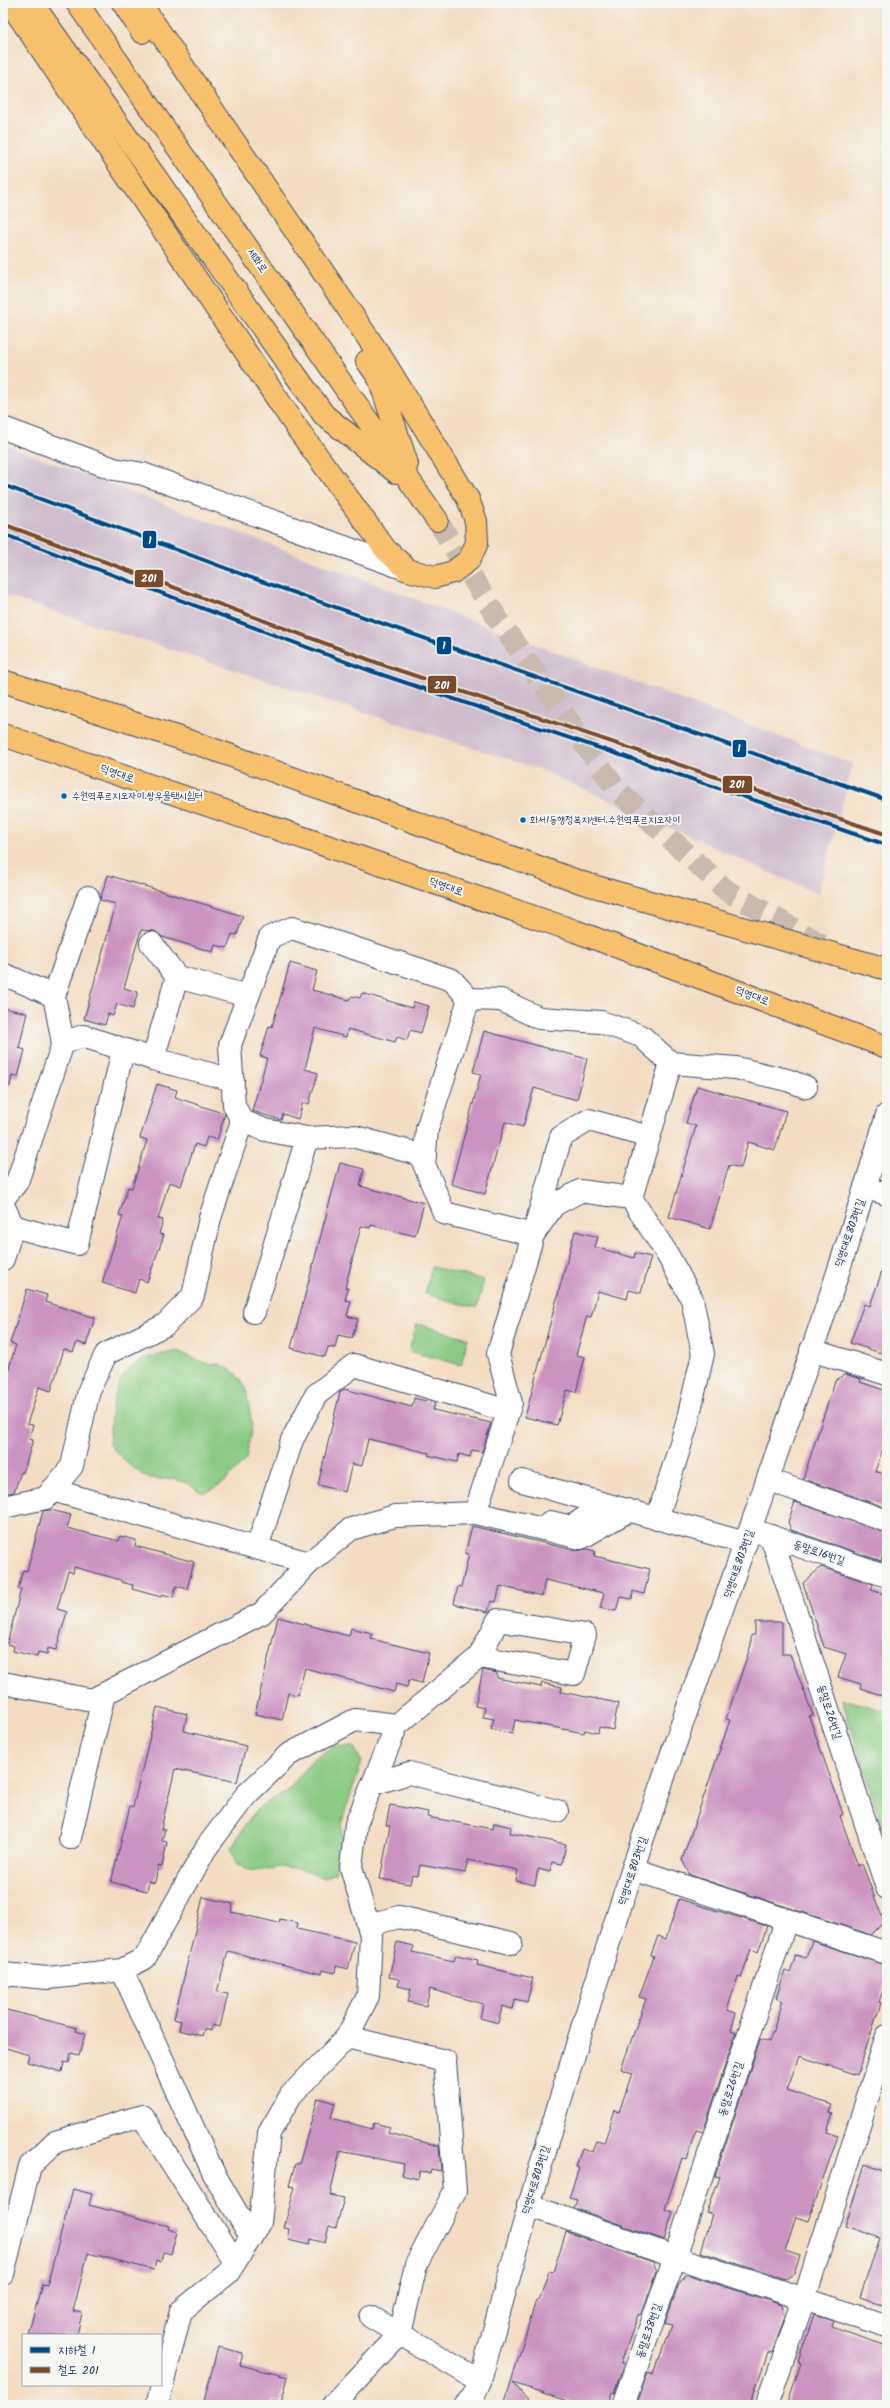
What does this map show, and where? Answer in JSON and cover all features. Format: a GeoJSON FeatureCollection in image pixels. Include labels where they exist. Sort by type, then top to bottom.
{"type":"FeatureCollection","features":[{"type":"Feature","properties":{"kind":"main road"},"geometry":{"type":"LineString","coordinates":[[10,3],[299,430],[386,550],[408,570],[435,577],[453,572],[469,560],[477,543],[476,521],[468,499],[385,363],[140,3]]}},
{"type":"Feature","properties":{"kind":"main road"},"geometry":{"type":"LineString","coordinates":[[32,3],[324,415],[415,488]]}},
{"type":"Feature","properties":{"kind":"main road","name":"세화로"},"geometry":{"type":"LineString","coordinates":[[77,3],[437,520]]}},
{"type":"Feature","properties":{"kind":"main road"},"geometry":{"type":"LineString","coordinates":[[123,3],[379,378],[415,488]]}},
{"type":"Feature","properties":{"kind":"main road"},"geometry":{"type":"LineString","coordinates":[[3,682],[204,746],[583,883],[887,969]]}},
{"type":"Feature","properties":{"kind":"main road","name":"덕영대로"},"geometry":{"type":"LineString","coordinates":[[3,735],[575,931],[887,1046]]}},
{"type":"Feature","properties":{"kind":"street"},"geometry":{"type":"LineString","coordinates":[[3,428],[114,469],[143,474],[408,570]]}},
{"type":"Feature","properties":{"kind":"street"},"geometry":{"type":"LineString","coordinates":[[3,1199],[17,1182],[64,1043],[54,996],[88,897]]}},
{"type":"Feature","properties":{"kind":"street"},"geometry":{"type":"LineString","coordinates":[[425,1156],[352,1136],[307,1138],[265,1130],[242,1121],[234,1105],[230,1045],[270,937],[292,928],[452,980],[469,999],[501,1000],[539,1018],[601,1022],[641,1036],[671,1062],[736,1068],[787,1080],[806,1087]]}},
{"type":"Feature","properties":{"kind":"street"},"geometry":{"type":"LineString","coordinates":[[151,942],[177,977],[248,996]]}},
{"type":"Feature","properties":{"kind":"street"},"geometry":{"type":"LineString","coordinates":[[3,974],[54,996]]}},
{"type":"Feature","properties":{"kind":"street"},"geometry":{"type":"LineString","coordinates":[[153,1059],[177,977]]}},
{"type":"Feature","properties":{"kind":"street"},"geometry":{"type":"LineString","coordinates":[[469,999],[427,1129],[424,1164],[444,1213],[533,1235]]}},
{"type":"Feature","properties":{"kind":"street"},"geometry":{"type":"LineString","coordinates":[[64,1043],[84,1036],[153,1059],[233,1080]]}},
{"type":"Feature","properties":{"kind":"street"},"geometry":{"type":"LineString","coordinates":[[12,1226],[77,1244],[123,1050]]}},
{"type":"Feature","properties":{"kind":"street"},"geometry":{"type":"LineString","coordinates":[[631,1198],[671,1062]]}},
{"type":"Feature","properties":{"kind":"street","name":"덕영대로803번길"},"geometry":{"type":"LineString","coordinates":[[474,2397],[528,2204],[633,1869],[768,1480],[865,1188],[887,1115]]}},
{"type":"Feature","properties":{"kind":"street"},"geometry":{"type":"LineString","coordinates":[[475,1513],[510,1403],[498,1354],[562,1137],[589,1120],[649,1137]]}},
{"type":"Feature","properties":{"kind":"street"},"geometry":{"type":"LineString","coordinates":[[3,1507],[46,1498],[72,1466],[89,1390],[106,1354],[165,1325],[193,1296],[210,1218],[242,1121]]}},
{"type":"Feature","properties":{"kind":"street"},"geometry":{"type":"LineString","coordinates":[[254,1312],[307,1138]]}},
{"type":"Feature","properties":{"kind":"street"},"geometry":{"type":"LineString","coordinates":[[865,1188],[887,1194]]}},
{"type":"Feature","properties":{"kind":"street"},"geometry":{"type":"LineString","coordinates":[[533,1235],[554,1205],[580,1191],[631,1198],[666,1252],[692,1298],[703,1354],[686,1427],[657,1519]]}},
{"type":"Feature","properties":{"kind":"street"},"geometry":{"type":"LineString","coordinates":[[3,1205],[12,1226],[3,1259]]}},
{"type":"Feature","properties":{"kind":"street"},"geometry":{"type":"LineString","coordinates":[[811,1350],[887,1374]]}},
{"type":"Feature","properties":{"kind":"street"},"geometry":{"type":"LineString","coordinates":[[257,1548],[295,1434],[316,1395],[354,1365],[508,1411]]}},
{"type":"Feature","properties":{"kind":"street"},"geometry":{"type":"LineString","coordinates":[[768,1480],[887,1522]]}},
{"type":"Feature","properties":{"kind":"street","name":"동말로16번길"},"geometry":{"type":"LineString","coordinates":[[522,1482],[657,1519],[748,1536],[771,1536],[887,1576]]}},
{"type":"Feature","properties":{"kind":"street"},"geometry":{"type":"LineString","coordinates":[[52,1490],[309,1563]]}},
{"type":"Feature","properties":{"kind":"street"},"geometry":{"type":"LineString","coordinates":[[513,1512],[572,1527],[603,1504]]}},
{"type":"Feature","properties":{"kind":"street"},"geometry":{"type":"LineString","coordinates":[[3,1682],[92,1700],[262,1613],[309,1563],[351,1529],[395,1516],[475,1513],[581,1538],[628,1511]]}},
{"type":"Feature","properties":{"kind":"street","name":"동말로26번길"},"geometry":{"type":"LineString","coordinates":[[771,1536],[887,1888]]}},
{"type":"Feature","properties":{"kind":"street"},"geometry":{"type":"LineString","coordinates":[[162,2385],[181,2311],[228,2273],[260,2223],[269,2133],[291,2095],[347,2037],[368,1996],[371,1935],[351,1867],[356,1824],[398,1725],[479,1657]]}},
{"type":"Feature","properties":{"kind":"street"},"geometry":{"type":"LineString","coordinates":[[70,1838],[104,1694]]}},
{"type":"Feature","properties":{"kind":"street"},"geometry":{"type":"LineString","coordinates":[[3,1974],[48,1978],[122,1970],[145,1958],[206,1848],[246,1795],[288,1754],[355,1720],[398,1725]]}},
{"type":"Feature","properties":{"kind":"street"},"geometry":{"type":"LineString","coordinates":[[373,1784],[409,1773],[557,1811]]}},
{"type":"Feature","properties":{"kind":"street"},"geometry":{"type":"LineString","coordinates":[[633,1869],[786,1921],[887,1953]]}},
{"type":"Feature","properties":{"kind":"street"},"geometry":{"type":"LineString","coordinates":[[368,1925],[400,1917],[510,1943]]}},
{"type":"Feature","properties":{"kind":"street","name":"동말로26번길"},"geometry":{"type":"LineString","coordinates":[[675,2257],[786,1921]]}},
{"type":"Feature","properties":{"kind":"street"},"geometry":{"type":"LineString","coordinates":[[122,1970],[214,2174],[251,2237]]}},
{"type":"Feature","properties":{"kind":"street"},"geometry":{"type":"LineString","coordinates":[[767,2405],[804,2300],[887,2036]]}},
{"type":"Feature","properties":{"kind":"street"},"geometry":{"type":"LineString","coordinates":[[333,2405],[400,2334],[416,2265],[456,2191],[445,2062],[347,2037]]}},
{"type":"Feature","properties":{"kind":"street"},"geometry":{"type":"LineString","coordinates":[[3,2274],[30,2166],[55,2142],[142,2116],[235,2262]]}},
{"type":"Feature","properties":{"kind":"street"},"geometry":{"type":"LineString","coordinates":[[190,2192],[214,2174]]}},
{"type":"Feature","properties":{"kind":"street"},"geometry":{"type":"LineString","coordinates":[[528,2204],[675,2257],[887,2326]]}},
{"type":"Feature","properties":{"kind":"street","name":"동말로38번길"},"geometry":{"type":"LineString","coordinates":[[624,2405],[675,2257]]}},
{"type":"Feature","properties":{"kind":"street"},"geometry":{"type":"LineString","coordinates":[[371,2317],[400,2334],[474,2397]]}},
{"type":"Feature","properties":{"kind":"street"},"geometry":{"type":"LineString","coordinates":[[157,2405],[162,2386]]}},
{"type":"Feature","properties":{"kind":"shaded area"},"geometry":{"type":"Polygon","coordinates":[[[3,444],[853,764],[818,894],[539,769],[3,595],[3,444]]]}},
{"type":"Feature","properties":{"kind":"green space"},"geometry":{"type":"Polygon","coordinates":[[[432,1267],[484,1280],[477,1308],[425,1294],[432,1267]]]}},
{"type":"Feature","properties":{"kind":"green space"},"geometry":{"type":"Polygon","coordinates":[[[417,1324],[468,1338],[461,1365],[409,1351],[417,1324]]]}},
{"type":"Feature","properties":{"kind":"green space"},"geometry":{"type":"Polygon","coordinates":[[[177,1351],[205,1363],[219,1364],[233,1371],[246,1387],[252,1426],[246,1459],[225,1482],[206,1493],[199,1491],[181,1481],[156,1479],[143,1475],[124,1460],[109,1444],[114,1397],[124,1376],[131,1368],[145,1359],[177,1351]]]}},
{"type":"Feature","properties":{"kind":"green space"},"geometry":{"type":"Polygon","coordinates":[[[842,1699],[887,1711],[887,1842],[842,1699]]]}},
{"type":"Feature","properties":{"kind":"green space"},"geometry":{"type":"Polygon","coordinates":[[[334,1746],[354,1747],[362,1762],[343,1817],[339,1858],[335,1873],[323,1878],[302,1869],[280,1867],[254,1871],[237,1865],[231,1849],[244,1826],[259,1807],[287,1791],[314,1759],[334,1746]]]}},
{"type":"Feature","properties":{"kind":"building"},"geometry":{"type":"Polygon","coordinates":[[[108,875],[243,916],[237,935],[232,934],[227,948],[215,945],[213,952],[162,937],[155,931],[141,930],[124,988],[138,992],[133,1009],[117,1004],[113,1016],[108,1014],[105,1025],[84,1019],[116,904],[100,900],[108,875]]]}},
{"type":"Feature","properties":{"kind":"building"},"geometry":{"type":"Polygon","coordinates":[[[290,963],[317,971],[312,990],[349,1000],[352,996],[360,998],[362,993],[412,1008],[414,1002],[429,1006],[421,1033],[410,1030],[407,1040],[397,1037],[395,1042],[348,1029],[346,1037],[315,1028],[305,1069],[318,1073],[309,1104],[303,1102],[298,1119],[283,1114],[281,1120],[252,1111],[267,1058],[260,1056],[269,1026],[272,1027],[290,963]]]}},
{"type":"Feature","properties":{"kind":"building"},"geometry":{"type":"Polygon","coordinates":[[[3,1008],[27,1013],[19,1048],[25,1050],[18,1077],[12,1076],[10,1086],[3,1086],[3,1008]]]}},
{"type":"Feature","properties":{"kind":"building"},"geometry":{"type":"Polygon","coordinates":[[[484,1031],[587,1059],[577,1100],[534,1088],[523,1127],[505,1122],[485,1194],[451,1184],[481,1074],[473,1072],[484,1031]]]}},
{"type":"Feature","properties":{"kind":"building"},"geometry":{"type":"Polygon","coordinates":[[[157,1084],[177,1090],[175,1097],[225,1114],[217,1140],[207,1137],[204,1147],[195,1144],[181,1186],[169,1182],[158,1219],[163,1220],[159,1234],[164,1235],[147,1282],[139,1279],[135,1293],[102,1283],[123,1216],[119,1215],[128,1187],[132,1188],[147,1140],[140,1138],[157,1084]]]}},
{"type":"Feature","properties":{"kind":"building"},"geometry":{"type":"Polygon","coordinates":[[[697,1086],[786,1111],[775,1150],[748,1142],[741,1168],[729,1165],[710,1229],[669,1217],[696,1126],[686,1123],[697,1086]]]}},
{"type":"Feature","properties":{"kind":"building"},"geometry":{"type":"Polygon","coordinates":[[[340,1163],[364,1169],[360,1186],[424,1203],[415,1236],[371,1225],[370,1228],[361,1226],[345,1288],[348,1288],[345,1300],[351,1301],[347,1316],[358,1319],[352,1338],[338,1335],[335,1348],[328,1347],[325,1357],[291,1348],[340,1163]]]}},
{"type":"Feature","properties":{"kind":"building"},"geometry":{"type":"Polygon","coordinates":[[[575,1231],[598,1237],[595,1247],[634,1258],[635,1253],[651,1257],[641,1293],[629,1290],[627,1299],[598,1291],[591,1317],[587,1316],[576,1355],[585,1357],[576,1392],[567,1390],[557,1425],[525,1417],[575,1231]]]}},
{"type":"Feature","properties":{"kind":"building"},"geometry":{"type":"Polygon","coordinates":[[[884,1265],[887,1266],[887,1355],[850,1343],[864,1304],[870,1306],[884,1265]]]}},
{"type":"Feature","properties":{"kind":"building"},"geometry":{"type":"Polygon","coordinates":[[[27,1289],[47,1295],[45,1302],[95,1318],[86,1345],[77,1342],[73,1352],[64,1349],[51,1391],[39,1387],[27,1424],[33,1425],[29,1439],[33,1440],[23,1473],[21,1472],[14,1492],[3,1494],[3,1388],[16,1345],[10,1343],[27,1289]]]}},
{"type":"Feature","properties":{"kind":"building"},"geometry":{"type":"Polygon","coordinates":[[[845,1374],[861,1379],[860,1382],[887,1391],[887,1437],[875,1471],[887,1475],[887,1508],[803,1479],[835,1381],[845,1374]]]}},
{"type":"Feature","properties":{"kind":"building"},"geometry":{"type":"Polygon","coordinates":[[[344,1389],[412,1407],[414,1398],[435,1403],[433,1410],[491,1423],[482,1452],[472,1450],[470,1457],[459,1454],[457,1462],[428,1455],[429,1453],[368,1439],[362,1466],[352,1464],[345,1492],[318,1485],[340,1392],[344,1389]]]}},
{"type":"Feature","properties":{"kind":"building"},"geometry":{"type":"Polygon","coordinates":[[[795,1502],[887,1533],[887,1543],[881,1561],[791,1530],[788,1522],[795,1502]]]}},
{"type":"Feature","properties":{"kind":"building"},"geometry":{"type":"Polygon","coordinates":[[[50,1510],[71,1515],[67,1528],[119,1541],[120,1536],[136,1540],[135,1546],[194,1562],[187,1589],[176,1586],[173,1597],[162,1594],[161,1597],[132,1589],[133,1585],[121,1582],[121,1580],[74,1567],[73,1573],[68,1571],[57,1609],[67,1612],[56,1650],[48,1648],[47,1654],[38,1652],[37,1657],[13,1651],[14,1646],[7,1644],[21,1589],[18,1589],[23,1570],[27,1571],[43,1511],[50,1510]]]}},
{"type":"Feature","properties":{"kind":"building"},"geometry":{"type":"Polygon","coordinates":[[[472,1526],[577,1551],[587,1549],[595,1551],[594,1556],[650,1569],[644,1594],[633,1591],[632,1599],[620,1597],[616,1611],[600,1608],[604,1593],[545,1580],[542,1596],[500,1586],[496,1602],[491,1601],[488,1612],[454,1604],[458,1586],[461,1587],[469,1554],[465,1554],[472,1526]]]}},
{"type":"Feature","properties":{"kind":"building"},"geometry":{"type":"Polygon","coordinates":[[[821,1567],[873,1584],[871,1590],[887,1595],[887,1697],[860,1688],[861,1684],[838,1677],[846,1654],[824,1647],[803,1583],[821,1567]]]}},
{"type":"Feature","properties":{"kind":"building"},"geometry":{"type":"Polygon","coordinates":[[[278,1617],[349,1636],[351,1628],[372,1633],[371,1639],[429,1653],[422,1683],[409,1680],[407,1687],[396,1684],[394,1692],[305,1668],[298,1695],[288,1693],[282,1720],[255,1714],[278,1617]]]}},
{"type":"Feature","properties":{"kind":"building"},"geometry":{"type":"Polygon","coordinates":[[[755,1622],[782,1622],[782,1654],[790,1654],[813,1715],[809,1716],[843,1814],[840,1816],[858,1866],[862,1864],[884,1922],[871,1935],[690,1875],[682,1860],[730,1720],[726,1719],[751,1645],[751,1635],[755,1635],[755,1622]]]}},
{"type":"Feature","properties":{"kind":"building"},"geometry":{"type":"Polygon","coordinates":[[[483,1670],[497,1673],[497,1678],[541,1687],[542,1683],[562,1687],[561,1692],[618,1703],[613,1730],[599,1727],[598,1733],[585,1730],[584,1733],[515,1720],[512,1734],[491,1729],[494,1719],[483,1717],[485,1708],[475,1706],[483,1670]]]}},
{"type":"Feature","properties":{"kind":"building"},"geometry":{"type":"Polygon","coordinates":[[[157,1707],[187,1714],[184,1731],[246,1746],[237,1782],[175,1769],[161,1829],[165,1829],[162,1841],[167,1842],[162,1867],[158,1866],[155,1883],[149,1881],[147,1891],[111,1882],[130,1806],[133,1807],[157,1707]]]}},
{"type":"Feature","properties":{"kind":"building"},"geometry":{"type":"Polygon","coordinates":[[[390,1805],[428,1812],[427,1817],[493,1829],[494,1823],[511,1827],[510,1833],[566,1844],[562,1864],[552,1862],[550,1872],[538,1869],[535,1885],[516,1881],[518,1870],[468,1860],[465,1873],[420,1865],[418,1876],[412,1875],[410,1884],[380,1879],[390,1826],[386,1825],[390,1805]]]}},
{"type":"Feature","properties":{"kind":"building"},"geometry":{"type":"Polygon","coordinates":[[[203,1897],[233,1904],[231,1912],[279,1923],[280,1919],[298,1923],[297,1929],[355,1942],[348,1969],[336,1966],[335,1973],[322,1970],[321,1974],[228,1951],[217,1992],[228,1994],[220,2027],[212,2025],[211,2031],[204,2029],[202,2036],[179,2030],[181,2021],[174,2019],[203,1897]]]}},
{"type":"Feature","properties":{"kind":"building"},"geometry":{"type":"Polygon","coordinates":[[[679,1899],[767,1926],[758,1952],[751,1949],[741,1978],[738,1977],[727,2010],[736,2013],[731,2030],[736,2032],[703,2132],[696,2130],[686,2159],[682,2158],[665,2209],[673,2212],[664,2240],[574,2208],[577,2200],[569,2198],[579,2168],[576,2167],[582,2148],[592,2152],[596,2141],[604,2143],[615,2110],[619,2112],[632,2073],[621,2069],[646,1999],[639,1997],[654,1956],[651,1955],[658,1936],[666,1939],[679,1899]]]}},
{"type":"Feature","properties":{"kind":"building"},"geometry":{"type":"Polygon","coordinates":[[[812,1941],[886,1965],[887,1978],[879,2002],[881,2003],[857,2075],[799,2056],[787,2090],[832,2105],[829,2112],[833,2113],[827,2132],[838,2136],[808,2221],[796,2217],[785,2251],[800,2256],[794,2274],[784,2279],[701,2252],[712,2214],[707,2213],[720,2177],[715,2176],[760,2039],[769,2042],[783,2001],[776,1998],[785,1971],[790,1973],[796,1955],[806,1958],[812,1941]]]}},
{"type":"Feature","properties":{"kind":"building"},"geometry":{"type":"Polygon","coordinates":[[[397,1942],[414,1946],[412,1952],[454,1961],[456,1955],[478,1960],[477,1965],[533,1978],[527,2002],[515,1999],[513,2009],[502,2006],[498,2023],[480,2018],[483,2004],[430,1989],[426,2006],[408,2002],[411,1989],[398,1986],[399,1979],[389,1977],[397,1942]]]}},
{"type":"Feature","properties":{"kind":"building"},"geometry":{"type":"Polygon","coordinates":[[[3,2009],[77,2028],[76,2031],[85,2034],[79,2055],[71,2053],[69,2063],[64,2062],[62,2072],[27,2062],[29,2055],[3,2047],[3,2009]]]}},
{"type":"Feature","properties":{"kind":"building"},"geometry":{"type":"Polygon","coordinates":[[[318,2098],[335,2103],[331,2118],[372,2129],[374,2123],[390,2127],[388,2133],[439,2146],[441,2171],[431,2169],[430,2174],[420,2171],[418,2179],[401,2175],[404,2164],[340,2151],[330,2195],[344,2198],[336,2228],[329,2226],[325,2243],[310,2239],[309,2245],[288,2240],[290,2229],[284,2228],[295,2187],[289,2186],[295,2164],[299,2164],[318,2098]]]}},
{"type":"Feature","properties":{"kind":"building"},"geometry":{"type":"Polygon","coordinates":[[[865,2164],[887,2172],[887,2306],[860,2297],[880,2238],[845,2226],[865,2164]]]}},
{"type":"Feature","properties":{"kind":"building"},"geometry":{"type":"Polygon","coordinates":[[[73,2189],[92,2194],[89,2205],[169,2226],[168,2229],[177,2232],[171,2254],[163,2252],[161,2262],[156,2260],[154,2270],[88,2253],[73,2311],[82,2313],[77,2334],[28,2334],[42,2284],[47,2285],[73,2189]]]}},
{"type":"Feature","properties":{"kind":"building"},"geometry":{"type":"Polygon","coordinates":[[[566,2232],[653,2262],[657,2271],[642,2314],[638,2315],[621,2363],[624,2364],[614,2393],[612,2392],[608,2405],[579,2405],[513,2383],[533,2405],[504,2405],[536,2300],[539,2301],[549,2271],[553,2272],[566,2232]]]}},
{"type":"Feature","properties":{"kind":"building"},"geometry":{"type":"Polygon","coordinates":[[[686,2274],[782,2305],[785,2317],[772,2353],[768,2352],[750,2405],[649,2405],[638,2401],[648,2372],[653,2374],[658,2359],[660,2359],[672,2325],[665,2323],[679,2284],[686,2274]]]}},
{"type":"Feature","properties":{"kind":"building"},"geometry":{"type":"Polygon","coordinates":[[[814,2315],[833,2321],[831,2327],[887,2346],[887,2405],[787,2405],[801,2363],[798,2362],[814,2315]]]}},
{"type":"Feature","properties":{"kind":"building"},"geometry":{"type":"Polygon","coordinates":[[[218,2347],[243,2353],[240,2365],[288,2377],[281,2403],[272,2401],[270,2405],[203,2405],[218,2347]]]}},
{"type":"Feature","properties":{"kind":"tunnel"},"geometry":{"type":"LineString","coordinates":[[437,520],[497,618],[616,789],[727,891],[828,948]]}},
{"type":"Feature","properties":{"kind":"metro line","name":"1"},"geometry":{"type":"LineString","coordinates":[[3,485],[252,578],[887,800]]}},
{"type":"Feature","properties":{"kind":"metro line","name":"1"},"geometry":{"type":"LineString","coordinates":[[3,534],[368,670],[887,845]]}},
{"type":"Feature","properties":{"kind":"rail line","name":"201"},"geometry":{"type":"LineString","coordinates":[[3,524],[386,666],[885,834]]}},
{"type":"Feature","properties":{"kind":"place","name":"수원역푸르지오자이.쌍우물택시쉼터"},"geometry":{"type":"Point","coordinates":[64,796]}},
{"type":"Feature","properties":{"kind":"place","name":"화서1동행정복지센터.수원역푸르지오자이"},"geometry":{"type":"Point","coordinates":[523,820]}}]}
